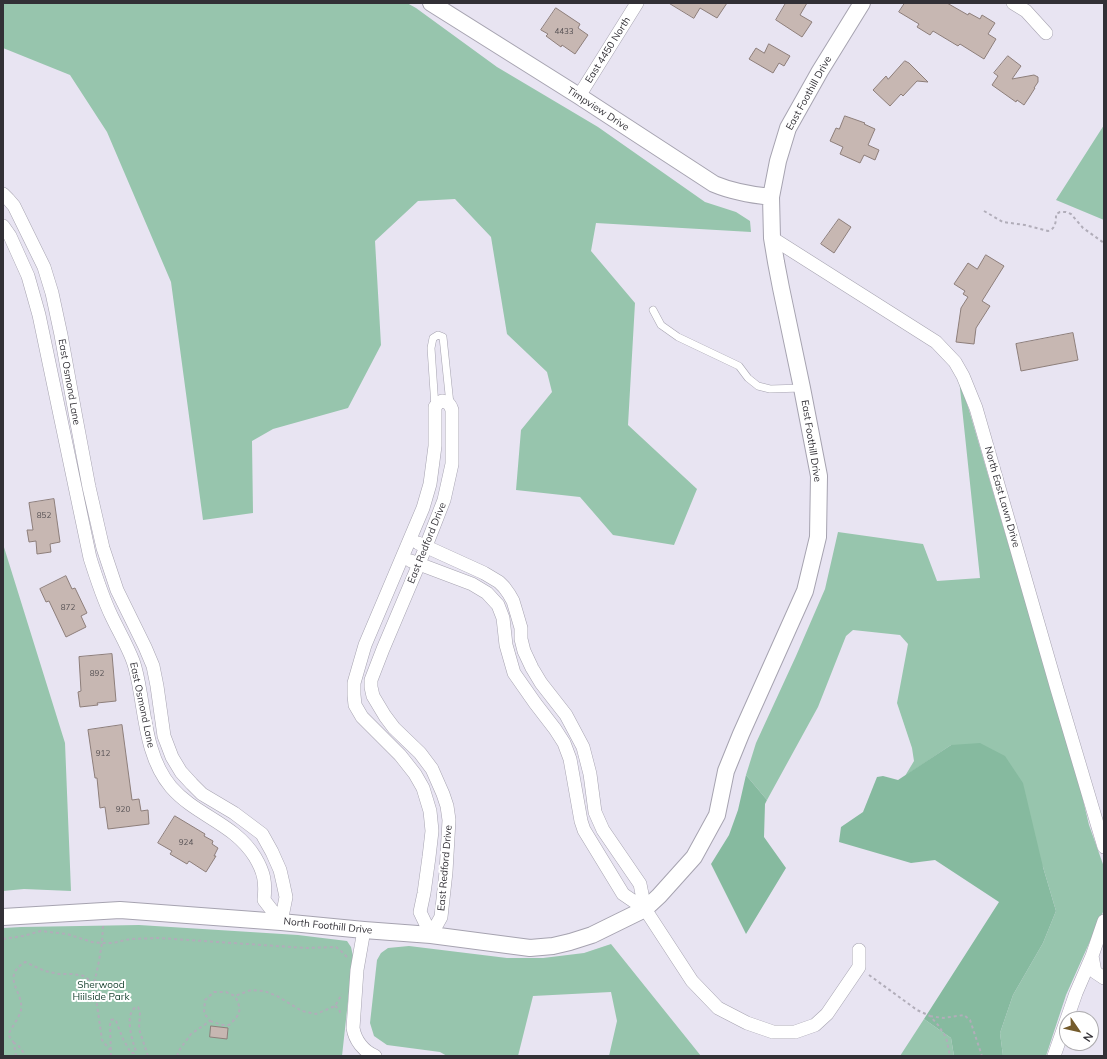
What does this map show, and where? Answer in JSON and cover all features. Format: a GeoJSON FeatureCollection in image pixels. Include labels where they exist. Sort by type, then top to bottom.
{"type":"FeatureCollection","features":[{"type":"Feature","properties":{"kind":"street","name":"Timpview Drive"},"geometry":{"type":"LineString","coordinates":[[431,3],[579,96],[714,184],[725,189],[771,198]]}},
{"type":"Feature","properties":{"kind":"street","name":"East 4450 North"},"geometry":{"type":"LineString","coordinates":[[579,96],[637,3]]}},
{"type":"Feature","properties":{"kind":"street","name":"East Foothill Drive"},"geometry":{"type":"LineString","coordinates":[[645,909],[659,896],[694,857],[716,815],[726,771],[805,592],[818,537],[818,476],[802,388],[780,288],[772,238],[771,198],[778,161],[788,128],[807,93],[862,3]]}},
{"type":"Feature","properties":{"kind":"street"},"geometry":{"type":"LineString","coordinates":[[1013,3],[1026,11],[1046,33]]}},
{"type":"Feature","properties":{"kind":"street","name":"East Osmond Lane"},"geometry":{"type":"LineString","coordinates":[[3,194],[14,206],[44,267],[52,293],[60,328],[89,487],[103,548],[117,590],[153,666],[164,736],[172,757],[181,772],[202,794],[234,813],[262,834],[278,864],[283,883],[286,897],[281,922]]}},
{"type":"Feature","properties":{"kind":"street","name":"East Osmond Lane"},"geometry":{"type":"LineString","coordinates":[[3,226],[10,236],[28,276],[39,315],[90,558],[99,587],[133,662],[139,682],[148,738],[152,753],[164,777],[182,798],[239,837],[250,850],[259,863],[265,883],[264,900],[281,922]]}},
{"type":"Feature","properties":{"kind":"street","name":"North East Lawn Drive"},"geometry":{"type":"LineString","coordinates":[[772,238],[936,342],[955,362],[963,376],[976,408],[1054,682],[1104,847]]}},
{"type":"Feature","properties":{"kind":"street"},"geometry":{"type":"LineString","coordinates":[[435,407],[438,403],[442,402],[450,404]]}},
{"type":"Feature","properties":{"kind":"street","name":"East Redford Drive"},"geometry":{"type":"LineString","coordinates":[[431,935],[441,918],[448,850],[449,820],[447,806],[432,769],[420,753],[394,728],[385,716],[373,696],[371,680],[444,500],[452,464],[452,410],[450,404]]}},
{"type":"Feature","properties":{"kind":"street","name":"East Redford Drive"},"geometry":{"type":"LineString","coordinates":[[431,935],[420,912],[432,831],[430,811],[423,788],[415,774],[400,755],[362,717],[355,705],[354,683],[365,645],[410,539],[430,484],[435,446],[435,407]]}},
{"type":"Feature","properties":{"kind":"street"},"geometry":{"type":"LineString","coordinates":[[410,539],[484,572],[499,582],[509,594],[516,610],[521,639],[529,663],[541,683],[566,715],[583,747],[587,760],[593,801],[598,821],[640,884],[645,909],[692,981],[718,1008],[746,1023],[773,1032],[796,1032],[815,1025],[827,1014],[859,967],[859,950]]}},
{"type":"Feature","properties":{"kind":"street"},"geometry":{"type":"LineString","coordinates":[[402,558],[472,584],[487,593],[498,605],[503,618],[506,646],[514,673],[564,743],[570,759],[581,821],[584,830],[623,894],[645,909]]}},
{"type":"Feature","properties":{"kind":"street"},"geometry":{"type":"LineString","coordinates":[[124,642],[139,636]]}},
{"type":"Feature","properties":{"kind":"street"},"geometry":{"type":"LineString","coordinates":[[261,870],[278,864]]}},
{"type":"Feature","properties":{"kind":"street","name":"North Foothill Drive"},"geometry":{"type":"LineString","coordinates":[[3,917],[120,910],[431,935],[530,948],[553,946],[592,935],[645,909]]}},
{"type":"Feature","properties":{"kind":"street"},"geometry":{"type":"LineString","coordinates":[[1054,1056],[1076,993],[1092,956],[1104,921]]}},
{"type":"Feature","properties":{"kind":"street"},"geometry":{"type":"LineString","coordinates":[[364,930],[357,970],[353,1028],[359,1044],[375,1056]]}},
{"type":"Feature","properties":{"kind":"street"},"geometry":{"type":"LineString","coordinates":[[1092,956],[1095,972],[1104,978]]}},
{"type":"Feature","properties":{"kind":"lane"},"geometry":{"type":"LineString","coordinates":[[653,310],[661,325],[678,337],[739,366],[748,378],[758,386],[770,389],[802,388]]}},
{"type":"Feature","properties":{"kind":"lane"},"geometry":{"type":"LineString","coordinates":[[435,407],[430,348],[432,338],[438,335],[443,337],[450,404]]}},
{"type":"Feature","properties":{"kind":"path"},"geometry":{"type":"LineString","coordinates":[[984,210],[1003,222],[1025,225],[1048,231],[1053,228],[1056,214],[1066,212],[1071,214],[1083,228],[1104,243]]}},
{"type":"Feature","properties":{"kind":"path"},"geometry":{"type":"LineString","coordinates":[[104,910],[102,944],[94,984],[102,1040],[110,1050]]}},
{"type":"Feature","properties":{"kind":"path"},"geometry":{"type":"LineString","coordinates":[[3,939],[24,936],[41,931],[67,934],[102,944],[130,939],[159,938],[306,948],[336,947],[347,957]]}},
{"type":"Feature","properties":{"kind":"path"},"geometry":{"type":"LineString","coordinates":[[16,1056],[14,1043],[9,1036],[9,1033],[21,1011],[21,1004],[10,980],[12,973],[20,964],[25,962],[45,971],[59,974],[79,974],[94,984]]}},
{"type":"Feature","properties":{"kind":"path"},"geometry":{"type":"LineString","coordinates":[[859,967],[917,1010],[930,1016],[943,1018],[964,1015],[970,1020],[982,1056]]}},
{"type":"Feature","properties":{"kind":"path"},"geometry":{"type":"LineString","coordinates":[[235,996],[252,990],[264,991],[277,996],[302,1011],[316,1014],[335,1006],[342,994]]}},
{"type":"Feature","properties":{"kind":"path"},"geometry":{"type":"LineString","coordinates":[[214,992],[226,992],[235,996],[238,1003],[238,1017],[230,1025],[222,1025],[210,1021],[204,1013],[205,1000],[214,992]]}},
{"type":"Feature","properties":{"kind":"path"},"geometry":{"type":"LineString","coordinates":[[111,1056],[110,1025],[111,1020],[114,1019],[131,1053],[136,1050],[130,1025],[131,1011],[136,1007],[138,1007],[140,1012],[139,1029],[148,1056]]}},
{"type":"Feature","properties":{"kind":"path"},"geometry":{"type":"LineString","coordinates":[[930,1016],[946,1037],[950,1056]]}},
{"type":"Feature","properties":{"kind":"path"},"geometry":{"type":"LineString","coordinates":[[177,1056],[180,1049],[191,1034],[210,1021]]}},
{"type":"Feature","properties":{"kind":"path"},"geometry":{"type":"LineString","coordinates":[[14,1043],[18,1044],[26,1056]]}},
{"type":"Feature","properties":{"kind":"green space"},"geometry":{"type":"Polygon","coordinates":[[[3,3],[407,3],[497,67],[598,127],[705,202],[736,212],[750,221],[751,232],[596,223],[591,251],[635,303],[628,425],[697,489],[674,545],[613,535],[580,497],[516,490],[521,430],[552,392],[547,372],[507,334],[491,237],[455,199],[418,201],[375,241],[381,345],[348,408],[273,429],[252,441],[253,513],[203,520],[171,282],[107,132],[70,75],[3,48],[3,3]]]}},
{"type":"Feature","properties":{"kind":"green space"},"geometry":{"type":"Polygon","coordinates":[[[1104,125],[1104,220],[1056,200],[1104,125]]]}},
{"type":"Feature","properties":{"kind":"green space"},"geometry":{"type":"Polygon","coordinates":[[[959,379],[1075,766],[1089,825],[1104,867],[1103,912],[1066,995],[1061,1011],[1059,1011],[1059,1016],[1046,1056],[1003,1056],[1000,1033],[1013,995],[1043,943],[1056,911],[1043,867],[951,745],[905,776],[914,761],[912,748],[897,703],[908,644],[900,635],[853,630],[846,636],[818,707],[767,800],[746,775],[756,743],[825,589],[838,532],[923,544],[937,581],[980,578],[959,379]]]}},
{"type":"Feature","properties":{"kind":"green space"},"geometry":{"type":"Polygon","coordinates":[[[3,544],[65,743],[71,891],[24,889],[3,891],[3,544]]]}},
{"type":"Feature","properties":{"kind":"green space"},"geometry":{"type":"Polygon","coordinates":[[[980,743],[1005,756],[1023,783],[1043,867],[1056,911],[1043,943],[1013,995],[1000,1033],[1003,1056],[954,1056],[951,1038],[924,1019],[999,902],[935,860],[911,863],[839,842],[841,827],[863,812],[877,777],[883,776],[898,780],[951,745],[980,743]]]}},
{"type":"Feature","properties":{"kind":"green space"},"geometry":{"type":"Polygon","coordinates":[[[746,775],[767,800],[765,804],[764,837],[786,868],[746,934],[711,864],[729,835],[738,810],[746,775]]]}},
{"type":"Feature","properties":{"kind":"green space","name":"Sherwood Hiilside Park"},"geometry":{"type":"Polygon","coordinates":[[[139,925],[298,935],[347,941],[351,947],[353,956],[342,1056],[3,1056],[3,928],[139,925]]]}},
{"type":"Feature","properties":{"kind":"green space"},"geometry":{"type":"Polygon","coordinates":[[[611,944],[701,1056],[609,1056],[617,1021],[611,992],[533,996],[518,1056],[447,1056],[440,1052],[387,1045],[374,1036],[370,1023],[377,960],[381,953],[388,948],[409,946],[507,958],[543,958],[584,953],[611,944]]]}},
{"type":"Feature","properties":{"kind":"green space"},"geometry":{"type":"Polygon","coordinates":[[[924,1019],[951,1038],[954,1056],[900,1056],[924,1019]]]}},
{"type":"Feature","properties":{"kind":"building"},"geometry":{"type":"Polygon","coordinates":[[[669,3],[727,3],[717,18],[700,8],[694,18],[669,3]]]}},
{"type":"Feature","properties":{"kind":"building"},"geometry":{"type":"Polygon","coordinates":[[[786,3],[807,3],[800,15],[812,22],[802,37],[776,20],[786,3]]]}},
{"type":"Feature","properties":{"kind":"building"},"geometry":{"type":"Polygon","coordinates":[[[905,3],[947,3],[968,15],[969,13],[980,19],[982,15],[995,23],[988,34],[996,39],[984,59],[960,44],[958,46],[933,31],[930,35],[917,27],[919,24],[899,12],[905,3]]]}},
{"type":"Feature","properties":{"kind":"building"},"geometry":{"type":"Polygon","coordinates":[[[556,8],[580,24],[578,28],[588,35],[575,54],[562,45],[561,47],[546,36],[548,34],[541,30],[556,8]]]}},
{"type":"Feature","properties":{"kind":"building"},"geometry":{"type":"Polygon","coordinates":[[[769,44],[790,56],[784,66],[779,63],[773,73],[749,59],[756,48],[764,53],[769,44]]]}},
{"type":"Feature","properties":{"kind":"building"},"geometry":{"type":"Polygon","coordinates":[[[1008,56],[1021,66],[1012,79],[1034,75],[1038,77],[1038,82],[1035,88],[1024,105],[1017,100],[1016,102],[992,85],[998,76],[994,73],[1008,56]]]}},
{"type":"Feature","properties":{"kind":"building"},"geometry":{"type":"Polygon","coordinates":[[[905,61],[909,63],[928,82],[917,81],[903,96],[901,94],[890,106],[873,90],[886,76],[888,79],[905,61]]]}},
{"type":"Feature","properties":{"kind":"building"},"geometry":{"type":"Polygon","coordinates":[[[845,116],[865,123],[864,124],[875,129],[868,145],[879,150],[875,160],[864,155],[860,163],[840,154],[843,147],[830,141],[836,128],[839,129],[845,116]]]}},
{"type":"Feature","properties":{"kind":"building"},"geometry":{"type":"Polygon","coordinates":[[[839,219],[851,227],[834,253],[821,244],[839,219]]]}},
{"type":"Feature","properties":{"kind":"building"},"geometry":{"type":"Polygon","coordinates":[[[986,255],[1004,266],[982,301],[990,306],[976,328],[974,344],[956,342],[961,308],[968,297],[963,294],[965,291],[954,284],[968,263],[977,269],[986,255]]]}},
{"type":"Feature","properties":{"kind":"building"},"geometry":{"type":"Polygon","coordinates":[[[1073,333],[1078,360],[1021,371],[1016,344],[1073,333]]]}},
{"type":"Feature","properties":{"kind":"building"},"geometry":{"type":"Polygon","coordinates":[[[54,499],[60,542],[50,544],[51,552],[37,554],[36,541],[29,542],[27,530],[33,530],[29,503],[54,499]]]}},
{"type":"Feature","properties":{"kind":"building"},"geometry":{"type":"Polygon","coordinates":[[[66,576],[72,589],[75,588],[87,613],[81,616],[86,627],[66,637],[49,601],[46,602],[40,589],[66,576]]]}},
{"type":"Feature","properties":{"kind":"building"},"geometry":{"type":"Polygon","coordinates":[[[112,654],[116,701],[80,707],[78,692],[81,691],[79,657],[112,654]]]}},
{"type":"Feature","properties":{"kind":"building"},"geometry":{"type":"Polygon","coordinates":[[[122,725],[132,800],[139,799],[141,811],[148,810],[149,824],[108,829],[105,807],[100,808],[97,778],[95,778],[88,730],[122,725]]]}},
{"type":"Feature","properties":{"kind":"building"},"geometry":{"type":"Polygon","coordinates":[[[175,816],[205,834],[204,836],[213,841],[212,844],[218,848],[214,856],[216,856],[206,872],[189,861],[187,864],[170,854],[172,851],[158,843],[175,816]]]}},
{"type":"Feature","properties":{"kind":"building"},"geometry":{"type":"Polygon","coordinates":[[[211,1026],[228,1028],[227,1039],[210,1037],[211,1026]]]}}]}
